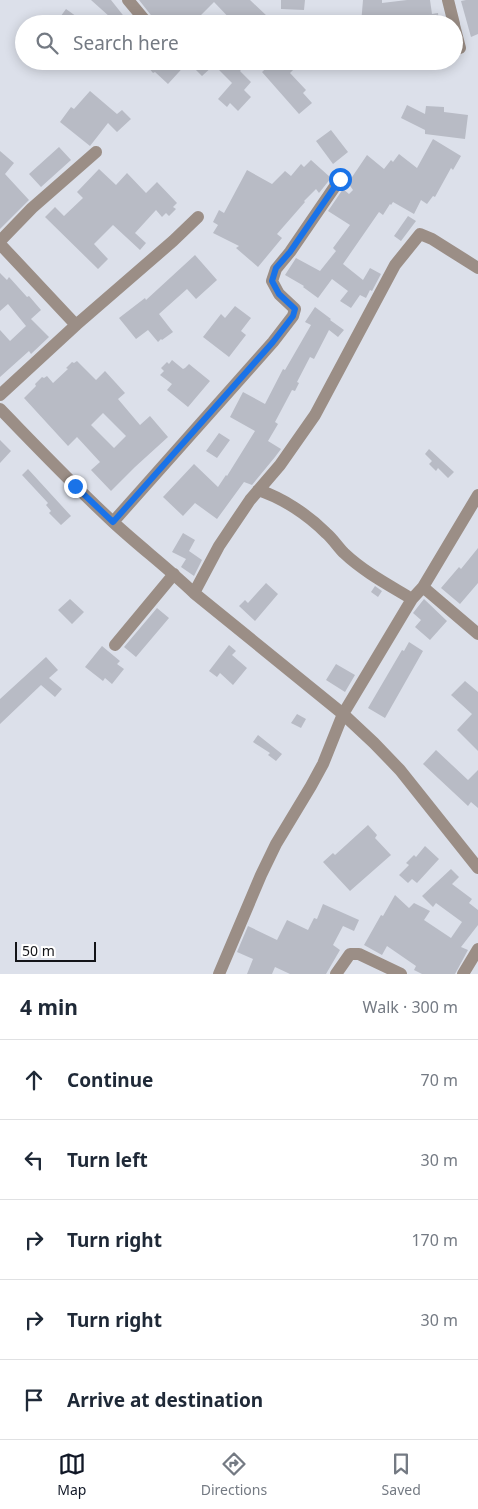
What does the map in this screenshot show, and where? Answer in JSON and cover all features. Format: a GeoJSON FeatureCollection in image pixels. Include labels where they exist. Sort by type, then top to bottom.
{"type":"FeatureCollection","features":[{"type":"Feature","properties":{"kind":"street"},"geometry":{"type":"LineString","coordinates":[[128,0],[140,15]]}},
{"type":"Feature","properties":{"kind":"street"},"geometry":{"type":"LineString","coordinates":[[448,0],[452,15]]}},
{"type":"Feature","properties":{"kind":"street"},"geometry":{"type":"LineString","coordinates":[[76,326],[0,243],[32,208],[96,152]]}},
{"type":"Feature","properties":{"kind":"street"},"geometry":{"type":"LineString","coordinates":[[113,522],[245,375],[293,316],[295,309],[279,294],[272,281],[276,268],[290,252],[340,179]]}},
{"type":"Feature","properties":{"kind":"street"},"geometry":{"type":"LineString","coordinates":[[0,395],[39,357],[198,217]]}},
{"type":"Feature","properties":{"kind":"street"},"geometry":{"type":"LineString","coordinates":[[194,592],[219,546],[250,500],[280,465],[315,415],[394,265],[420,234],[432,239],[478,268]]}},
{"type":"Feature","properties":{"kind":"street"},"geometry":{"type":"LineString","coordinates":[[0,409],[75,486],[146,553],[343,714],[400,770],[476,861]]}},
{"type":"Feature","properties":{"kind":"street"},"geometry":{"type":"LineString","coordinates":[[258,490],[272,494],[311,520],[364,570],[412,599]]}},
{"type":"Feature","properties":{"kind":"street"},"geometry":{"type":"LineString","coordinates":[[219,974],[265,867],[276,844],[323,764],[343,714],[412,599],[423,587],[478,494]]}},
{"type":"Feature","properties":{"kind":"street"},"geometry":{"type":"LineString","coordinates":[[114,645],[174,574]]}},
{"type":"Feature","properties":{"kind":"street"},"geometry":{"type":"LineString","coordinates":[[423,587],[478,634]]}},
{"type":"Feature","properties":{"kind":"street"},"geometry":{"type":"LineString","coordinates":[[463,974],[478,949]]}},
{"type":"Feature","properties":{"kind":"street"},"geometry":{"type":"LineString","coordinates":[[336,974],[350,954],[359,954],[401,974]]}},
{"type":"Feature","properties":{"kind":"building"},"geometry":{"type":"Polygon","coordinates":[[[91,0],[111,0],[123,15],[108,15],[91,0]]]}},
{"type":"Feature","properties":{"kind":"building"},"geometry":{"type":"Polygon","coordinates":[[[139,0],[250,0],[266,15],[226,15],[214,2],[201,15],[151,15],[139,0]]]}},
{"type":"Feature","properties":{"kind":"building"},"geometry":{"type":"Polygon","coordinates":[[[281,0],[305,0],[304,10],[281,9],[281,0]]]}},
{"type":"Feature","properties":{"kind":"building"},"geometry":{"type":"Polygon","coordinates":[[[363,0],[382,0],[382,3],[430,0],[432,14],[438,13],[438,15],[362,15],[363,0]]]}},
{"type":"Feature","properties":{"kind":"building"},"geometry":{"type":"Polygon","coordinates":[[[478,0],[478,34],[471,37],[461,1],[478,0]]]}},
{"type":"Feature","properties":{"kind":"building"},"geometry":{"type":"Polygon","coordinates":[[[66,9],[74,15],[62,15],[66,9]]]}},
{"type":"Feature","properties":{"kind":"building"},"geometry":{"type":"Polygon","coordinates":[[[150,70],[181,70],[168,84],[155,72],[153,73],[150,70]]]}},
{"type":"Feature","properties":{"kind":"building"},"geometry":{"type":"Polygon","coordinates":[[[196,70],[209,70],[202,76],[196,70]]]}},
{"type":"Feature","properties":{"kind":"building"},"geometry":{"type":"Polygon","coordinates":[[[219,70],[241,70],[251,82],[244,90],[251,97],[238,111],[230,103],[227,107],[218,99],[232,83],[219,70]]]}},
{"type":"Feature","properties":{"kind":"building"},"geometry":{"type":"Polygon","coordinates":[[[264,70],[293,70],[290,73],[306,90],[303,93],[312,103],[299,114],[262,72],[264,70]]]}},
{"type":"Feature","properties":{"kind":"building"},"geometry":{"type":"Polygon","coordinates":[[[90,91],[117,114],[122,110],[131,119],[117,132],[108,123],[90,146],[60,122],[71,107],[74,109],[90,91]]]}},
{"type":"Feature","properties":{"kind":"building"},"geometry":{"type":"Polygon","coordinates":[[[407,105],[425,114],[426,106],[444,107],[444,112],[468,115],[465,139],[425,134],[425,130],[401,118],[407,105]]]}},
{"type":"Feature","properties":{"kind":"building"},"geometry":{"type":"Polygon","coordinates":[[[331,130],[348,152],[333,164],[316,141],[331,130]]]}},
{"type":"Feature","properties":{"kind":"building"},"geometry":{"type":"Polygon","coordinates":[[[433,139],[461,156],[453,170],[451,168],[435,197],[433,196],[427,204],[421,200],[414,214],[393,202],[383,215],[379,212],[343,264],[363,280],[370,268],[381,274],[366,298],[360,295],[351,308],[340,301],[348,291],[332,279],[318,298],[304,286],[285,275],[296,258],[320,271],[336,251],[333,248],[350,225],[328,211],[343,189],[349,194],[353,190],[348,183],[367,155],[384,169],[399,154],[417,168],[433,139]]]}},
{"type":"Feature","properties":{"kind":"building"},"geometry":{"type":"Polygon","coordinates":[[[59,147],[71,160],[41,187],[29,174],[59,147]]]}},
{"type":"Feature","properties":{"kind":"building"},"geometry":{"type":"Polygon","coordinates":[[[0,151],[14,163],[5,174],[29,200],[0,229],[0,151]]]}},
{"type":"Feature","properties":{"kind":"building"},"geometry":{"type":"Polygon","coordinates":[[[311,160],[331,178],[319,193],[316,189],[304,201],[277,234],[282,238],[258,267],[236,248],[239,246],[213,233],[218,225],[213,222],[219,210],[224,213],[247,170],[272,184],[285,171],[291,176],[301,164],[304,167],[311,160]]]}},
{"type":"Feature","properties":{"kind":"building"},"geometry":{"type":"Polygon","coordinates":[[[99,169],[116,185],[127,173],[146,193],[157,182],[177,203],[173,207],[176,209],[169,216],[166,213],[162,217],[156,210],[135,233],[146,243],[140,250],[113,225],[94,244],[108,259],[98,269],[45,217],[55,207],[64,216],[83,198],[77,192],[99,169]]]}},
{"type":"Feature","properties":{"kind":"building"},"geometry":{"type":"Polygon","coordinates":[[[408,216],[416,221],[401,241],[394,236],[408,216]]]}},
{"type":"Feature","properties":{"kind":"building"},"geometry":{"type":"Polygon","coordinates":[[[195,255],[217,280],[196,299],[187,289],[159,314],[173,332],[158,342],[148,330],[136,339],[119,318],[145,298],[146,300],[195,255]]]}},
{"type":"Feature","properties":{"kind":"building"},"geometry":{"type":"Polygon","coordinates":[[[0,273],[7,280],[9,277],[41,310],[31,319],[49,337],[31,354],[29,351],[0,377],[0,330],[10,341],[26,326],[8,304],[0,311],[0,273]]]}},
{"type":"Feature","properties":{"kind":"building"},"geometry":{"type":"Polygon","coordinates":[[[235,306],[251,318],[241,331],[246,335],[229,357],[203,337],[221,314],[225,318],[235,306]]]}},
{"type":"Feature","properties":{"kind":"building"},"geometry":{"type":"Polygon","coordinates":[[[315,307],[344,330],[338,337],[329,330],[314,359],[310,357],[297,382],[299,383],[295,391],[292,390],[275,422],[278,424],[268,441],[281,449],[252,485],[244,482],[217,519],[195,503],[183,516],[163,497],[194,464],[218,487],[227,476],[255,431],[230,417],[243,392],[265,404],[283,369],[285,370],[311,325],[305,322],[315,307]]]}},
{"type":"Feature","properties":{"kind":"building"},"geometry":{"type":"Polygon","coordinates":[[[172,360],[183,369],[189,364],[210,381],[188,407],[167,390],[172,384],[160,375],[164,371],[161,368],[172,360]]]}},
{"type":"Feature","properties":{"kind":"building"},"geometry":{"type":"Polygon","coordinates":[[[77,361],[96,380],[105,371],[125,393],[118,399],[140,425],[150,416],[168,437],[111,491],[91,470],[100,462],[77,437],[68,446],[24,398],[42,377],[47,376],[53,383],[68,369],[66,368],[72,362],[77,361]],[[103,413],[91,425],[114,448],[126,436],[103,413]]]}},
{"type":"Feature","properties":{"kind":"building"},"geometry":{"type":"Polygon","coordinates":[[[219,433],[230,440],[217,458],[206,451],[219,433]]]}},
{"type":"Feature","properties":{"kind":"building"},"geometry":{"type":"Polygon","coordinates":[[[0,440],[11,451],[0,463],[0,440]]]}},
{"type":"Feature","properties":{"kind":"building"},"geometry":{"type":"Polygon","coordinates":[[[429,449],[454,472],[448,478],[438,468],[436,471],[429,464],[432,461],[425,454],[429,449]]]}},
{"type":"Feature","properties":{"kind":"building"},"geometry":{"type":"Polygon","coordinates":[[[28,469],[71,516],[61,525],[49,513],[51,511],[46,505],[48,503],[22,475],[28,469]]]}},
{"type":"Feature","properties":{"kind":"building"},"geometry":{"type":"Polygon","coordinates":[[[183,533],[195,540],[189,551],[202,560],[194,576],[181,567],[186,559],[172,552],[183,533]]]}},
{"type":"Feature","properties":{"kind":"building"},"geometry":{"type":"Polygon","coordinates":[[[478,548],[478,583],[460,604],[441,588],[459,567],[461,569],[478,548]]]}},
{"type":"Feature","properties":{"kind":"building"},"geometry":{"type":"Polygon","coordinates":[[[266,583],[278,594],[255,621],[239,606],[245,600],[248,603],[266,583]]]}},
{"type":"Feature","properties":{"kind":"building"},"geometry":{"type":"Polygon","coordinates":[[[375,586],[382,591],[378,597],[371,592],[375,586]]]}},
{"type":"Feature","properties":{"kind":"building"},"geometry":{"type":"Polygon","coordinates":[[[70,599],[84,612],[72,624],[58,610],[70,599]]]}},
{"type":"Feature","properties":{"kind":"building"},"geometry":{"type":"Polygon","coordinates":[[[424,599],[447,621],[430,640],[415,627],[421,620],[413,613],[424,599]]]}},
{"type":"Feature","properties":{"kind":"building"},"geometry":{"type":"Polygon","coordinates":[[[157,608],[169,618],[136,657],[124,647],[157,608]]]}},
{"type":"Feature","properties":{"kind":"building"},"geometry":{"type":"Polygon","coordinates":[[[409,642],[423,651],[385,718],[368,708],[402,650],[404,651],[409,642]]]}},
{"type":"Feature","properties":{"kind":"building"},"geometry":{"type":"Polygon","coordinates":[[[229,645],[236,651],[232,655],[247,668],[233,685],[220,673],[217,677],[209,671],[229,645]]]}},
{"type":"Feature","properties":{"kind":"building"},"geometry":{"type":"Polygon","coordinates":[[[102,646],[120,661],[117,664],[124,669],[112,684],[105,678],[103,681],[85,667],[102,646]]]}},
{"type":"Feature","properties":{"kind":"building"},"geometry":{"type":"Polygon","coordinates":[[[46,657],[58,670],[49,678],[62,689],[55,697],[41,685],[0,724],[0,699],[46,657]]]}},
{"type":"Feature","properties":{"kind":"building"},"geometry":{"type":"Polygon","coordinates":[[[336,664],[355,675],[345,692],[326,680],[336,664]]]}},
{"type":"Feature","properties":{"kind":"building"},"geometry":{"type":"Polygon","coordinates":[[[465,681],[478,692],[478,751],[457,730],[472,714],[451,695],[465,681]]]}},
{"type":"Feature","properties":{"kind":"building"},"geometry":{"type":"Polygon","coordinates":[[[297,714],[306,719],[301,728],[291,723],[297,714]]]}},
{"type":"Feature","properties":{"kind":"building"},"geometry":{"type":"Polygon","coordinates":[[[258,735],[282,754],[276,761],[268,755],[270,753],[253,742],[258,735]]]}},
{"type":"Feature","properties":{"kind":"building"},"geometry":{"type":"Polygon","coordinates":[[[436,750],[468,780],[478,770],[478,808],[471,802],[468,806],[423,764],[436,750]]]}},
{"type":"Feature","properties":{"kind":"building"},"geometry":{"type":"Polygon","coordinates":[[[368,825],[377,835],[375,838],[391,855],[350,891],[323,862],[333,853],[335,855],[368,825]]]}},
{"type":"Feature","properties":{"kind":"building"},"geometry":{"type":"Polygon","coordinates":[[[425,846],[439,859],[417,883],[412,879],[408,883],[399,875],[409,865],[406,863],[414,855],[416,857],[425,846]]]}},
{"type":"Feature","properties":{"kind":"building"},"geometry":{"type":"Polygon","coordinates":[[[451,869],[459,877],[452,884],[472,899],[469,903],[478,910],[478,925],[461,947],[468,950],[455,974],[422,974],[414,970],[416,966],[387,946],[382,955],[364,945],[395,895],[409,908],[414,903],[430,911],[424,920],[451,938],[462,922],[436,903],[433,907],[422,896],[451,869]]]}},
{"type":"Feature","properties":{"kind":"building"},"geometry":{"type":"Polygon","coordinates":[[[323,904],[359,920],[354,931],[343,926],[333,945],[340,950],[326,974],[290,974],[275,967],[272,974],[247,974],[253,959],[237,952],[248,926],[277,940],[287,920],[308,930],[314,918],[317,919],[323,904]]]}},
{"type":"Feature","properties":{"kind":"route"},"geometry":{"type":"LineString","coordinates":[[75,486],[113,522],[240,381],[293,316],[295,309],[279,294],[272,281],[276,268],[290,252],[340,179]]}}]}
